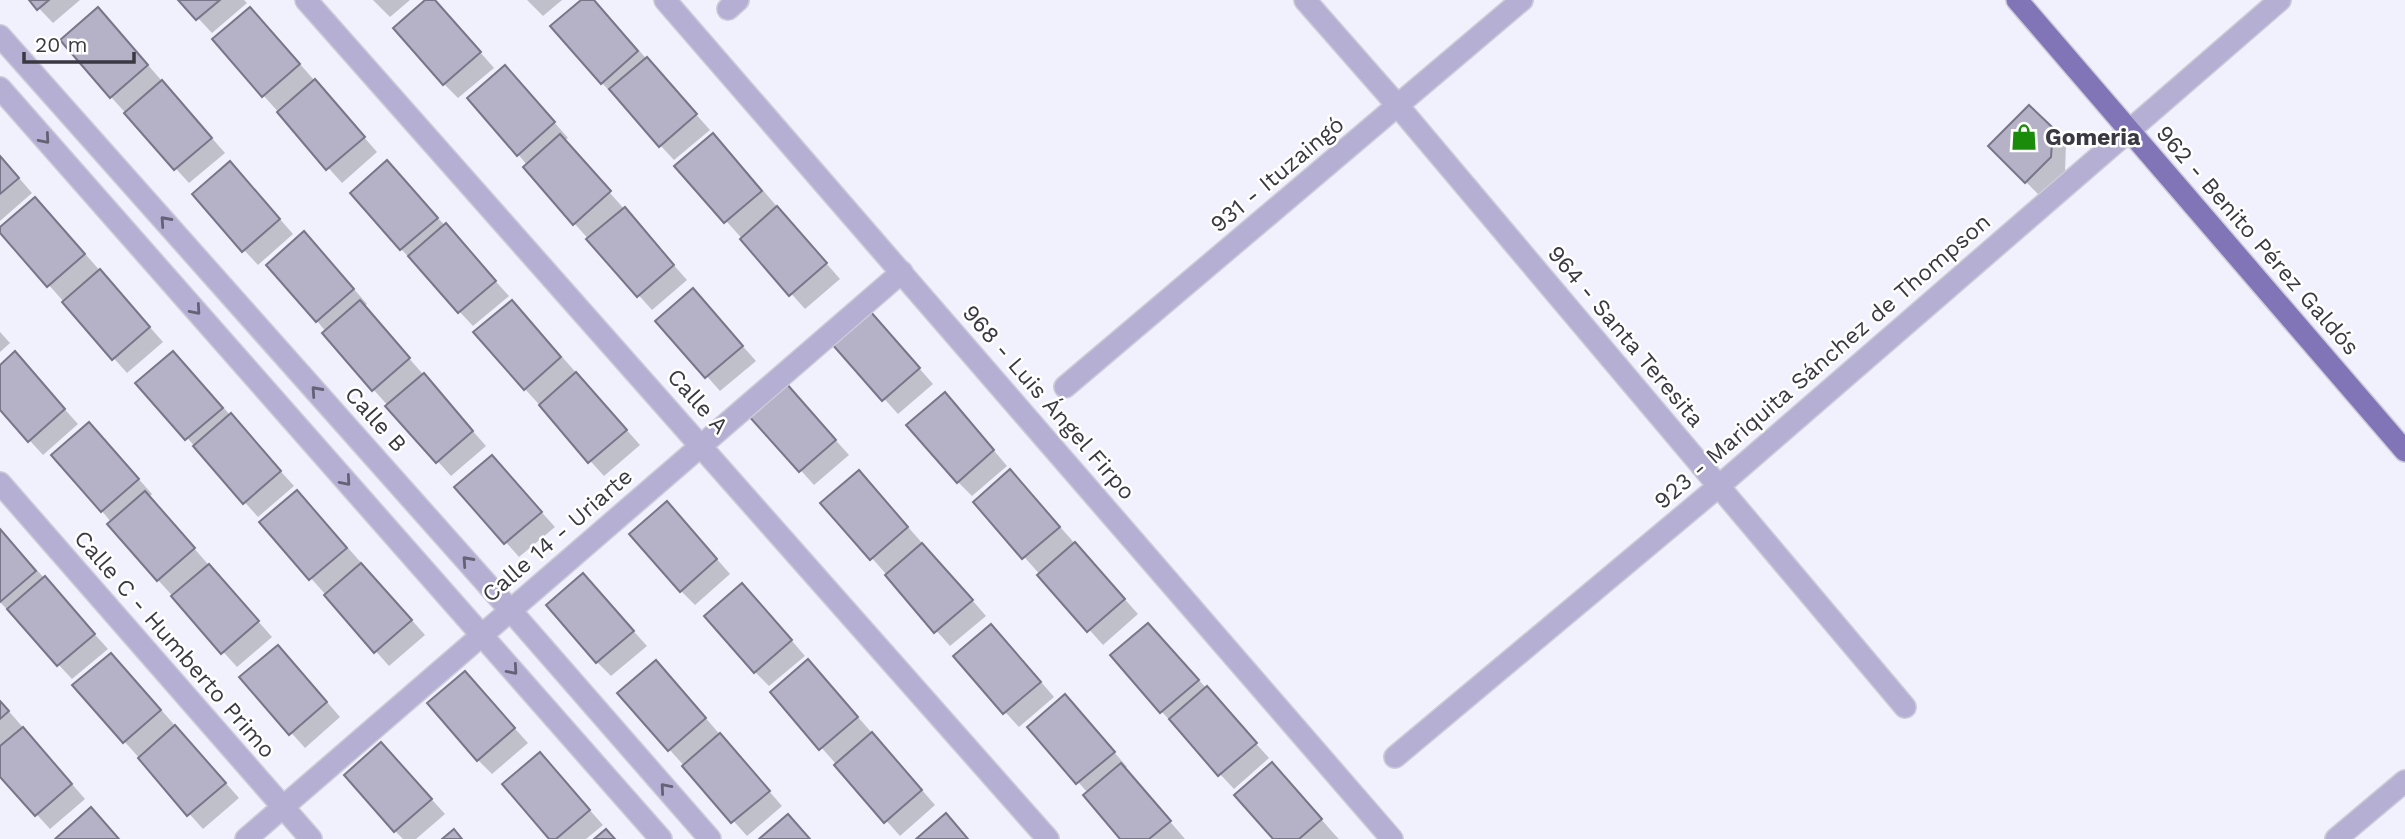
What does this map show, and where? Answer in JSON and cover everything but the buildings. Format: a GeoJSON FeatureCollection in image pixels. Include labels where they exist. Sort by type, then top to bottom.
{"type":"FeatureCollection","features":[{"type":"Feature","properties":{"kind":"main road","name":"962 - Benito Pérez Galdós"},"geometry":{"type":"LineString","coordinates":[[2017,0],[2405,451]]}},
{"type":"Feature","properties":{"kind":"street","name":"Calle A"},"geometry":{"type":"LineString","coordinates":[[306,0],[1048,839]]}},
{"type":"Feature","properties":{"kind":"street","name":"968 - Luis Ángel Firpo"},"geometry":{"type":"LineString","coordinates":[[665,0],[1392,839]]}},
{"type":"Feature","properties":{"kind":"street","name":"964 - Santa Teresita"},"geometry":{"type":"LineString","coordinates":[[1305,0],[1398,106],[1905,708]]}},
{"type":"Feature","properties":{"kind":"street","name":"931 - Ituzaingó"},"geometry":{"type":"LineString","coordinates":[[1065,387],[1522,0]]}},
{"type":"Feature","properties":{"kind":"street","name":"923 - Mariquita Sánchez de Thompson"},"geometry":{"type":"LineString","coordinates":[[1395,757],[1718,486],[2280,0]]}},
{"type":"Feature","properties":{"kind":"street","name":"Calle B"},"geometry":{"type":"LineString","coordinates":[[0,36],[710,839]]}},
{"type":"Feature","properties":{"kind":"street"},"geometry":{"type":"LineString","coordinates":[[0,88],[661,839]]}},
{"type":"Feature","properties":{"kind":"street","name":"Calle 14 - Uriarte"},"geometry":{"type":"LineString","coordinates":[[246,839],[902,272]]}},
{"type":"Feature","properties":{"kind":"street","name":"Calle C - Humberto Primo"},"geometry":{"type":"LineString","coordinates":[[0,483],[311,839]]}},
{"type":"Feature","properties":{"kind":"street"},"geometry":{"type":"LineString","coordinates":[[2336,839],[2405,780]]}},
{"type":"Feature","properties":{"kind":"place","name":"Gomeria"},"geometry":{"type":"Point","coordinates":[2024,137]}}]}
